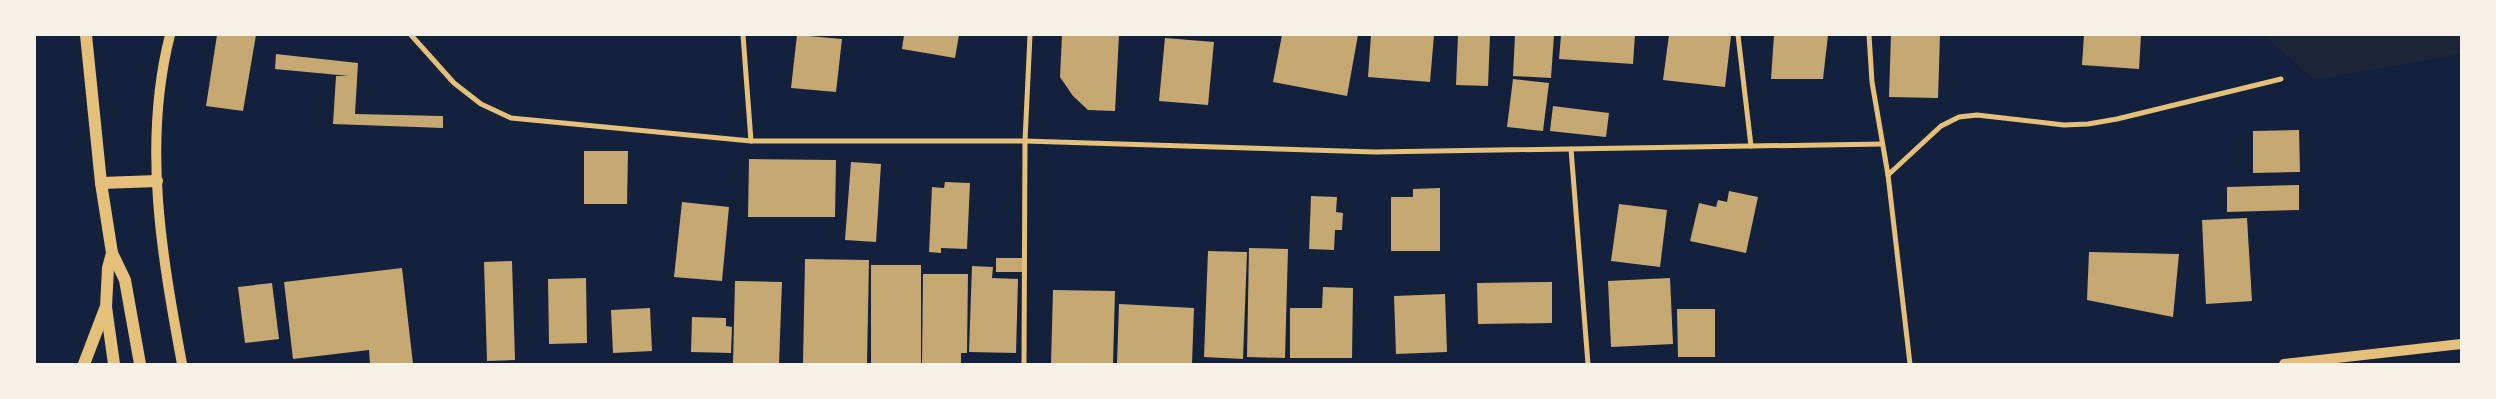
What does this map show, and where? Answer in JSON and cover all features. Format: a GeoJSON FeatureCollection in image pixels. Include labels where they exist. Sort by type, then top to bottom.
{"type":"FeatureCollection","features":[{"type":"Feature","properties":{"kind":"main road"},"geometry":{"type":"LineString","coordinates":[[86,35],[101,183],[112,253],[125,280],[140,364]]}},
{"type":"Feature","properties":{"kind":"main road"},"geometry":{"type":"LineString","coordinates":[[170,35],[161,80],[157,129],[157,181],[161,239],[182,364]]}},
{"type":"Feature","properties":{"kind":"main road"},"geometry":{"type":"LineString","coordinates":[[101,183],[157,181]]}},
{"type":"Feature","properties":{"kind":"main road"},"geometry":{"type":"LineString","coordinates":[[112,253],[108,268],[106,306],[114,364]]}},
{"type":"Feature","properties":{"kind":"main road"},"geometry":{"type":"LineString","coordinates":[[84,364],[106,306]]}},
{"type":"Feature","properties":{"kind":"main road"},"geometry":{"type":"LineString","coordinates":[[2284,364],[2461,344]]}},
{"type":"Feature","properties":{"kind":"street"},"geometry":{"type":"LineString","coordinates":[[411,35],[454,83],[481,104],[510,118],[751,141],[1025,140],[1375,152],[1882,144]]}},
{"type":"Feature","properties":{"kind":"street"},"geometry":{"type":"LineString","coordinates":[[743,35],[751,141]]}},
{"type":"Feature","properties":{"kind":"street"},"geometry":{"type":"LineString","coordinates":[[1024,364],[1025,140],[1030,35]]}},
{"type":"Feature","properties":{"kind":"street"},"geometry":{"type":"LineString","coordinates":[[1738,35],[1751,146]]}},
{"type":"Feature","properties":{"kind":"street"},"geometry":{"type":"LineString","coordinates":[[1869,35],[1872,82],[1888,174],[1910,364]]}},
{"type":"Feature","properties":{"kind":"street"},"geometry":{"type":"LineString","coordinates":[[1888,174],[1941,126],[1959,117],[1977,115],[2064,125],[2088,124],[2117,119],[2281,79]]}},
{"type":"Feature","properties":{"kind":"street"},"geometry":{"type":"LineString","coordinates":[[1571,149],[1588,364]]}},
{"type":"Feature","properties":{"kind":"shaded area"},"geometry":{"type":"Polygon","coordinates":[[[2264,35],[2461,35],[2461,54],[2314,80],[2264,35]]]}},
{"type":"Feature","properties":{"kind":"building"},"geometry":{"type":"Polygon","coordinates":[[[217,35],[256,35],[243,111],[206,106],[217,35]]]}},
{"type":"Feature","properties":{"kind":"building"},"geometry":{"type":"Polygon","coordinates":[[[797,35],[842,39],[836,92],[791,88],[797,35]]]}},
{"type":"Feature","properties":{"kind":"building"},"geometry":{"type":"Polygon","coordinates":[[[904,35],[959,35],[955,58],[902,49],[904,35]]]}},
{"type":"Feature","properties":{"kind":"building"},"geometry":{"type":"Polygon","coordinates":[[[1062,35],[1119,35],[1115,111],[1088,110],[1073,96],[1060,77],[1062,35]]]}},
{"type":"Feature","properties":{"kind":"building"},"geometry":{"type":"Polygon","coordinates":[[[1282,35],[1358,35],[1347,96],[1273,82],[1282,35]]]}},
{"type":"Feature","properties":{"kind":"building"},"geometry":{"type":"Polygon","coordinates":[[[1371,35],[1434,35],[1430,82],[1368,77],[1371,35]]]}},
{"type":"Feature","properties":{"kind":"building"},"geometry":{"type":"Polygon","coordinates":[[[1458,35],[1490,35],[1488,86],[1456,85],[1458,35]]]}},
{"type":"Feature","properties":{"kind":"building"},"geometry":{"type":"Polygon","coordinates":[[[1515,35],[1554,35],[1551,78],[1513,76],[1515,35]]]}},
{"type":"Feature","properties":{"kind":"building"},"geometry":{"type":"Polygon","coordinates":[[[1561,35],[1635,35],[1633,64],[1559,59],[1561,35]]]}},
{"type":"Feature","properties":{"kind":"building"},"geometry":{"type":"Polygon","coordinates":[[[1669,35],[1731,36],[1725,87],[1663,80],[1669,35]]]}},
{"type":"Feature","properties":{"kind":"building"},"geometry":{"type":"Polygon","coordinates":[[[1774,35],[1828,35],[1823,79],[1771,79],[1774,35]]]}},
{"type":"Feature","properties":{"kind":"building"},"geometry":{"type":"Polygon","coordinates":[[[1891,35],[1940,35],[1938,98],[1889,97],[1891,35]]]}},
{"type":"Feature","properties":{"kind":"building"},"geometry":{"type":"Polygon","coordinates":[[[2084,35],[2141,35],[2139,69],[2082,65],[2084,35]]]}},
{"type":"Feature","properties":{"kind":"building"},"geometry":{"type":"Polygon","coordinates":[[[1165,38],[1214,42],[1208,105],[1159,101],[1165,38]]]}},
{"type":"Feature","properties":{"kind":"building"},"geometry":{"type":"Polygon","coordinates":[[[276,54],[358,63],[355,114],[443,116],[443,128],[333,124],[336,76],[349,76],[275,69],[276,54]]]}},
{"type":"Feature","properties":{"kind":"building"},"geometry":{"type":"Polygon","coordinates":[[[1513,79],[1549,83],[1543,131],[1507,127],[1513,79]]]}},
{"type":"Feature","properties":{"kind":"building"},"geometry":{"type":"Polygon","coordinates":[[[1553,106],[1609,113],[1606,137],[1550,131],[1553,106]]]}},
{"type":"Feature","properties":{"kind":"building"},"geometry":{"type":"Polygon","coordinates":[[[2299,130],[2300,172],[2253,173],[2253,131],[2299,130]]]}},
{"type":"Feature","properties":{"kind":"building"},"geometry":{"type":"Polygon","coordinates":[[[584,151],[628,151],[627,204],[584,204],[584,151]]]}},
{"type":"Feature","properties":{"kind":"building"},"geometry":{"type":"Polygon","coordinates":[[[749,159],[836,160],[835,217],[748,217],[749,159]]]}},
{"type":"Feature","properties":{"kind":"building"},"geometry":{"type":"Polygon","coordinates":[[[851,162],[881,164],[876,242],[845,240],[851,162]]]}},
{"type":"Feature","properties":{"kind":"building"},"geometry":{"type":"Polygon","coordinates":[[[945,182],[970,183],[967,249],[941,248],[941,253],[929,252],[932,187],[944,188],[945,182]]]}},
{"type":"Feature","properties":{"kind":"building"},"geometry":{"type":"Polygon","coordinates":[[[2299,185],[2299,210],[2227,212],[2227,187],[2299,185]]]}},
{"type":"Feature","properties":{"kind":"building"},"geometry":{"type":"Polygon","coordinates":[[[1440,188],[1440,251],[1391,251],[1391,197],[1413,197],[1413,189],[1440,188]]]}},
{"type":"Feature","properties":{"kind":"building"},"geometry":{"type":"Polygon","coordinates":[[[1729,191],[1758,197],[1746,253],[1690,241],[1699,203],[1716,207],[1718,200],[1727,202],[1729,191]]]}},
{"type":"Feature","properties":{"kind":"building"},"geometry":{"type":"Polygon","coordinates":[[[1311,196],[1337,197],[1336,212],[1343,213],[1342,230],[1335,230],[1334,250],[1309,249],[1311,196]]]}},
{"type":"Feature","properties":{"kind":"building"},"geometry":{"type":"Polygon","coordinates":[[[682,202],[729,207],[722,281],[674,277],[682,202]]]}},
{"type":"Feature","properties":{"kind":"building"},"geometry":{"type":"Polygon","coordinates":[[[1619,204],[1667,210],[1660,267],[1611,261],[1619,204]]]}},
{"type":"Feature","properties":{"kind":"building"},"geometry":{"type":"Polygon","coordinates":[[[2247,218],[2252,301],[2206,304],[2202,220],[2247,218]]]}},
{"type":"Feature","properties":{"kind":"building"},"geometry":{"type":"Polygon","coordinates":[[[1249,248],[1288,249],[1285,358],[1247,357],[1249,248]]]}},
{"type":"Feature","properties":{"kind":"building"},"geometry":{"type":"Polygon","coordinates":[[[1208,251],[1247,252],[1243,359],[1204,357],[1208,251]]]}},
{"type":"Feature","properties":{"kind":"building"},"geometry":{"type":"Polygon","coordinates":[[[2089,252],[2179,254],[2173,317],[2087,300],[2089,252]]]}},
{"type":"Feature","properties":{"kind":"building"},"geometry":{"type":"Polygon","coordinates":[[[996,258],[1023,258],[1022,272],[996,272],[996,258]]]}},
{"type":"Feature","properties":{"kind":"building"},"geometry":{"type":"Polygon","coordinates":[[[805,259],[869,260],[867,364],[803,364],[805,259]]]}},
{"type":"Feature","properties":{"kind":"building"},"geometry":{"type":"Polygon","coordinates":[[[512,261],[515,360],[487,361],[484,262],[512,261]]]}},
{"type":"Feature","properties":{"kind":"building"},"geometry":{"type":"Polygon","coordinates":[[[871,265],[921,265],[921,364],[871,364],[871,265]]]}},
{"type":"Feature","properties":{"kind":"building"},"geometry":{"type":"Polygon","coordinates":[[[972,266],[993,267],[992,278],[1018,279],[1016,353],[969,352],[972,266]]]}},
{"type":"Feature","properties":{"kind":"building"},"geometry":{"type":"Polygon","coordinates":[[[402,268],[413,364],[370,364],[369,350],[293,359],[284,282],[402,268]]]}},
{"type":"Feature","properties":{"kind":"building"},"geometry":{"type":"Polygon","coordinates":[[[923,274],[968,274],[967,353],[961,353],[961,364],[922,364],[923,274]]]}},
{"type":"Feature","properties":{"kind":"building"},"geometry":{"type":"Polygon","coordinates":[[[586,278],[587,343],[549,344],[548,279],[586,278]]]}},
{"type":"Feature","properties":{"kind":"building"},"geometry":{"type":"Polygon","coordinates":[[[1670,278],[1673,344],[1611,347],[1608,281],[1670,278]]]}},
{"type":"Feature","properties":{"kind":"building"},"geometry":{"type":"Polygon","coordinates":[[[735,281],[782,282],[779,364],[733,364],[735,281]]]}},
{"type":"Feature","properties":{"kind":"building"},"geometry":{"type":"Polygon","coordinates":[[[1552,282],[1552,323],[1478,324],[1477,283],[1552,282]]]}},
{"type":"Feature","properties":{"kind":"building"},"geometry":{"type":"Polygon","coordinates":[[[272,283],[279,339],[245,343],[238,287],[272,283]]]}},
{"type":"Feature","properties":{"kind":"building"},"geometry":{"type":"Polygon","coordinates":[[[1323,287],[1353,288],[1352,358],[1290,358],[1290,308],[1322,308],[1323,287]]]}},
{"type":"Feature","properties":{"kind":"building"},"geometry":{"type":"Polygon","coordinates":[[[1053,290],[1115,291],[1113,364],[1051,364],[1053,290]]]}},
{"type":"Feature","properties":{"kind":"building"},"geometry":{"type":"Polygon","coordinates":[[[1445,294],[1447,352],[1396,354],[1394,296],[1445,294]]]}},
{"type":"Feature","properties":{"kind":"building"},"geometry":{"type":"Polygon","coordinates":[[[1119,304],[1194,308],[1192,364],[1117,364],[1119,304]]]}},
{"type":"Feature","properties":{"kind":"building"},"geometry":{"type":"Polygon","coordinates":[[[650,308],[652,351],[613,353],[611,310],[650,308]]]}},
{"type":"Feature","properties":{"kind":"building"},"geometry":{"type":"Polygon","coordinates":[[[1677,309],[1715,309],[1715,357],[1678,357],[1677,309]]]}},
{"type":"Feature","properties":{"kind":"building"},"geometry":{"type":"Polygon","coordinates":[[[692,317],[726,318],[726,326],[732,327],[731,353],[691,352],[692,317]]]}}]}
